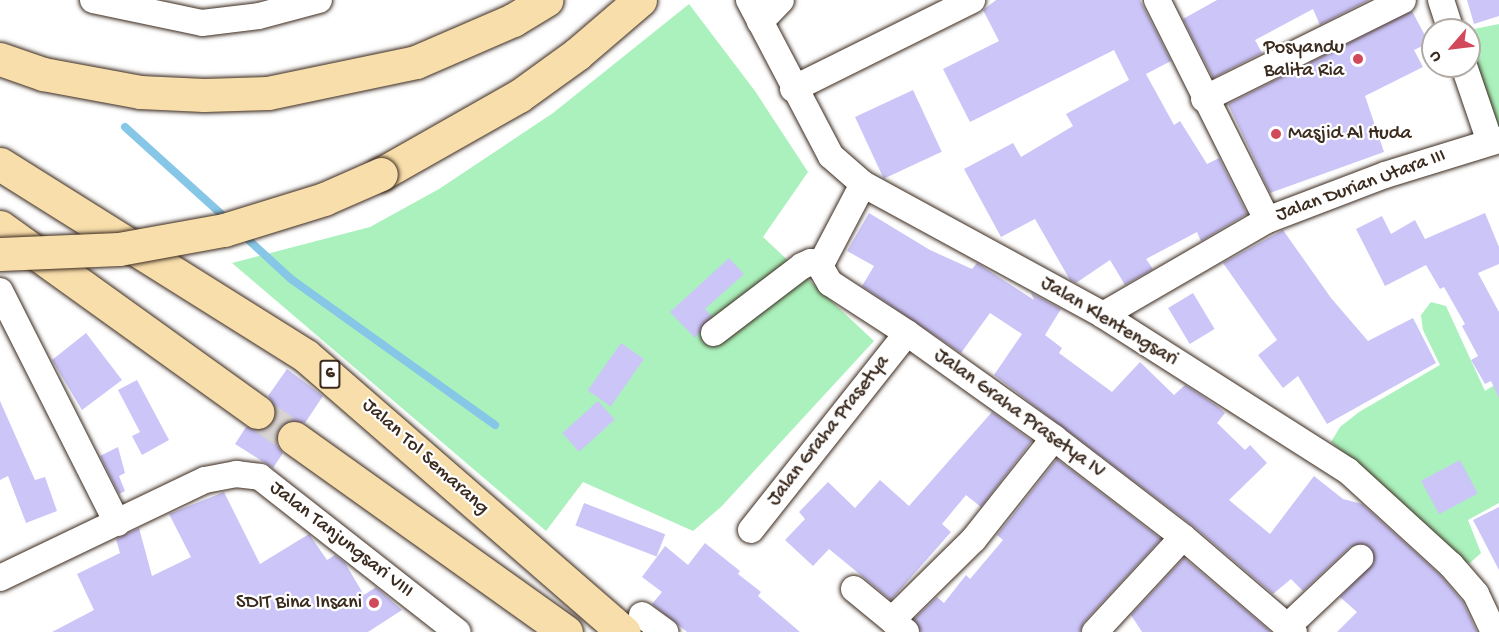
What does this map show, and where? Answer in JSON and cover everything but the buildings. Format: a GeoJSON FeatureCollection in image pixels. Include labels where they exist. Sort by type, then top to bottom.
{"type":"FeatureCollection","features":[{"type":"Feature","properties":{"kind":"highway"},"geometry":{"type":"LineString","coordinates":[[0,59],[44,74],[140,92],[204,95],[268,93],[416,62],[513,20],[546,0]]}},
{"type":"Feature","properties":{"kind":"highway"},"geometry":{"type":"LineString","coordinates":[[0,254],[62,254],[195,236],[272,217],[381,174],[519,96],[636,4]]}},
{"type":"Feature","properties":{"kind":"highway","name":"Jalan Tol Semarang"},"geometry":{"type":"LineString","coordinates":[[0,164],[306,356],[633,623]]}},
{"type":"Feature","properties":{"kind":"highway"},"geometry":{"type":"LineString","coordinates":[[0,227],[257,412]]}},
{"type":"Feature","properties":{"kind":"highway"},"geometry":{"type":"LineString","coordinates":[[294,438],[566,632]]}},
{"type":"Feature","properties":{"kind":"street"},"geometry":{"type":"LineString","coordinates":[[93,0],[202,24],[259,16],[319,0]]}},
{"type":"Feature","properties":{"kind":"street"},"geometry":{"type":"LineString","coordinates":[[755,11],[781,0]]}},
{"type":"Feature","properties":{"kind":"street"},"geometry":{"type":"LineString","coordinates":[[793,89],[972,0]]}},
{"type":"Feature","properties":{"kind":"street"},"geometry":{"type":"LineString","coordinates":[[1157,0],[1204,99],[1268,220]]}},
{"type":"Feature","properties":{"kind":"street"},"geometry":{"type":"LineString","coordinates":[[1204,99],[1403,0]]}},
{"type":"Feature","properties":{"kind":"street"},"geometry":{"type":"LineString","coordinates":[[1441,0],[1447,18]]}},
{"type":"Feature","properties":{"kind":"street","name":"Jalan Klentengsari"},"geometry":{"type":"LineString","coordinates":[[755,11],[793,89],[831,156],[863,184],[1103,315],[1374,491],[1451,565],[1476,594],[1494,632]]}},
{"type":"Feature","properties":{"kind":"street"},"geometry":{"type":"LineString","coordinates":[[1469,78],[1494,141]]}},
{"type":"Feature","properties":{"kind":"street","name":"Jalan Durian Utara III"},"geometry":{"type":"LineString","coordinates":[[1103,315],[1268,220],[1385,175],[1494,141]]}},
{"type":"Feature","properties":{"kind":"street"},"geometry":{"type":"LineString","coordinates":[[714,333],[802,266],[811,262],[820,266],[863,184]]}},
{"type":"Feature","properties":{"kind":"street","name":"Jalan Graha Prasetya IV"},"geometry":{"type":"LineString","coordinates":[[820,266],[839,293],[907,333],[1054,438],[1183,537],[1292,629]]}},
{"type":"Feature","properties":{"kind":"street"},"geometry":{"type":"LineString","coordinates":[[0,291],[117,523]]}},
{"type":"Feature","properties":{"kind":"street","name":"Jalan Graha Prasetya"},"geometry":{"type":"LineString","coordinates":[[751,530],[907,333]]}},
{"type":"Feature","properties":{"kind":"street"},"geometry":{"type":"LineString","coordinates":[[854,589],[900,622],[974,539],[1054,438]]}},
{"type":"Feature","properties":{"kind":"street","name":"Jalan Tanjungsari VIII"},"geometry":{"type":"LineString","coordinates":[[0,578],[205,480],[236,474],[260,477],[458,632]]}},
{"type":"Feature","properties":{"kind":"street"},"geometry":{"type":"LineString","coordinates":[[1095,632],[1183,537]]}},
{"type":"Feature","properties":{"kind":"street"},"geometry":{"type":"LineString","coordinates":[[1292,629],[1360,558]]}},
{"type":"Feature","properties":{"kind":"street"},"geometry":{"type":"LineString","coordinates":[[633,623],[665,632]]}},
{"type":"Feature","properties":{"kind":"green space"},"geometry":{"type":"Polygon","coordinates":[[[689,4],[755,91],[808,172],[763,237],[874,341],[721,507],[693,531],[583,482],[546,531],[232,263],[370,227],[439,189],[553,113],[689,4]]]}},
{"type":"Feature","properties":{"kind":"green space"},"geometry":{"type":"Polygon","coordinates":[[[1499,24],[1499,140],[1474,78],[1481,78],[1481,28],[1499,24]]]}},
{"type":"Feature","properties":{"kind":"green space"},"geometry":{"type":"Polygon","coordinates":[[[1431,302],[1446,306],[1485,391],[1499,382],[1499,503],[1468,520],[1481,553],[1470,563],[1453,561],[1382,485],[1331,442],[1340,427],[1359,412],[1440,365],[1423,330],[1421,315],[1431,302]]]}},
{"type":"Feature","properties":{"kind":"waterway"},"geometry":{"type":"LineString","coordinates":[[125,127],[228,220]]}},
{"type":"Feature","properties":{"kind":"waterway"},"geometry":{"type":"LineString","coordinates":[[241,233],[291,279],[495,425]]}},
{"type":"Feature","properties":{"kind":"tunnel"},"geometry":{"type":"LineString","coordinates":[[257,412],[294,438]]}},
{"type":"Feature","properties":{"kind":"place","name":"Posyandu Balita Ria"},"geometry":{"type":"Point","coordinates":[1358,59]}},
{"type":"Feature","properties":{"kind":"place","name":"Masjid Al Huda"},"geometry":{"type":"Point","coordinates":[1276,134]}},
{"type":"Feature","properties":{"kind":"place","name":"SDIT Bina Insani"},"geometry":{"type":"Point","coordinates":[374,603]}}]}
